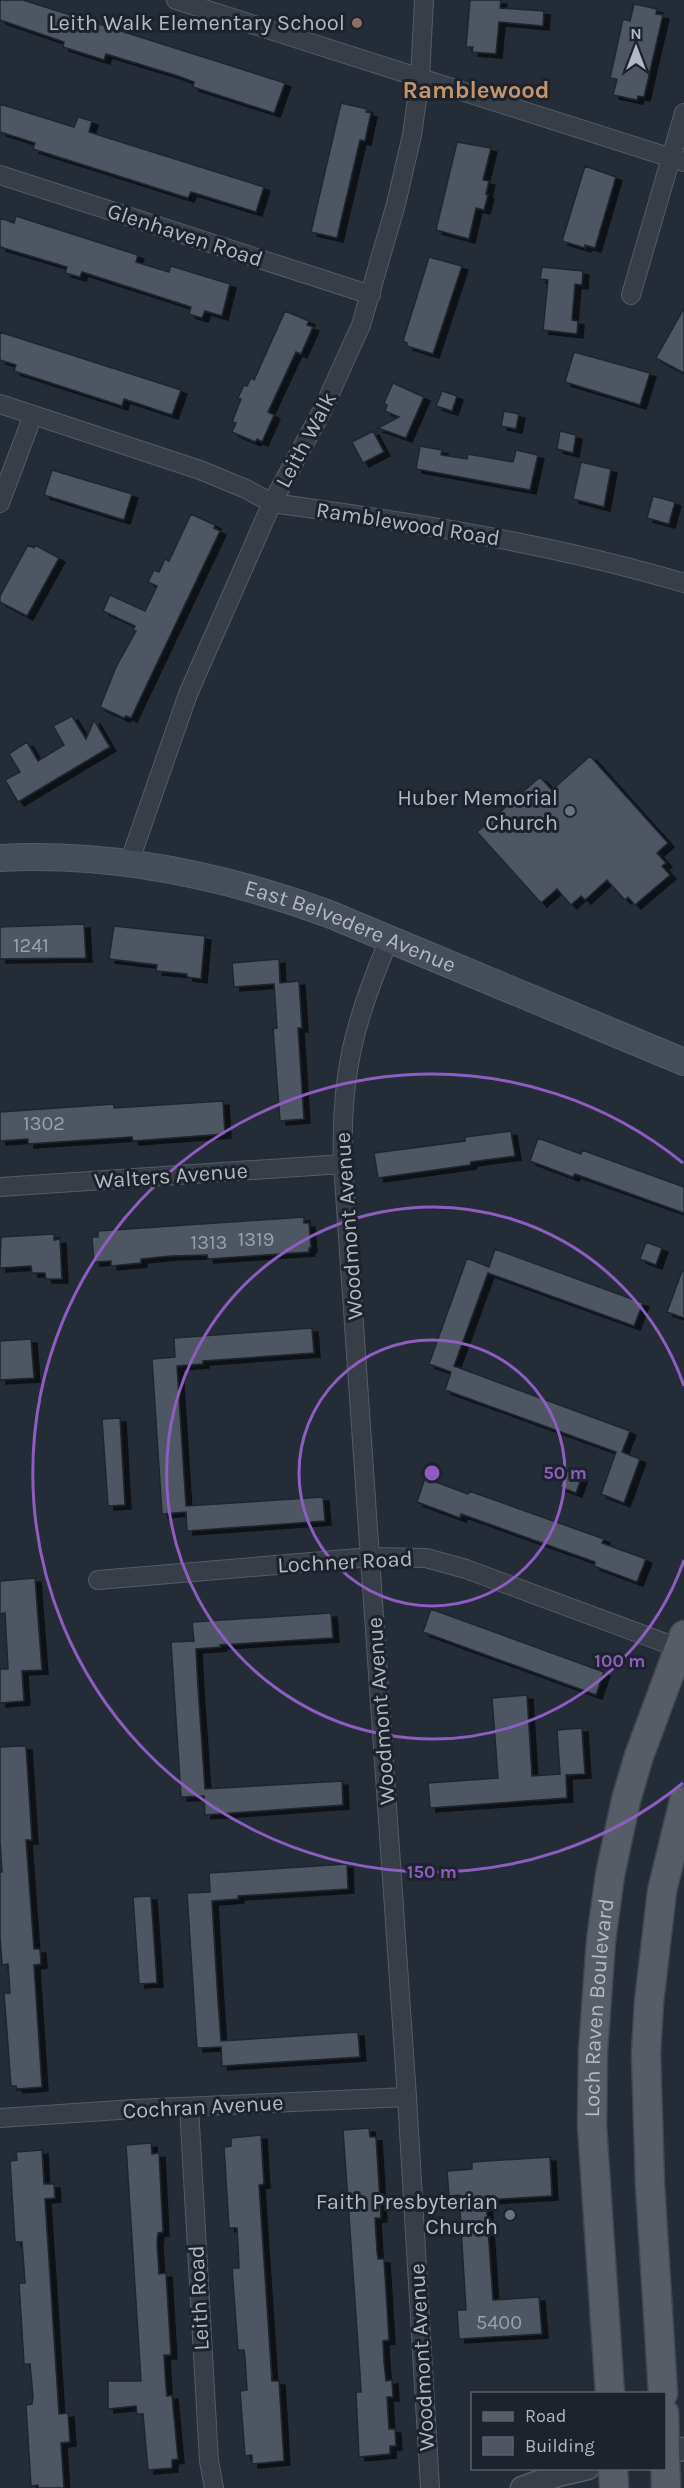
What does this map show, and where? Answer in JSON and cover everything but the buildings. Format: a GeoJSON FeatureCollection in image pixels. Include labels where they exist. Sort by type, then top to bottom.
{"type":"FeatureCollection","features":[{"type":"Feature","properties":{"kind":"main road","name":"East Belvedere Avenue"},"geometry":{"type":"LineString","coordinates":[[0,858],[52,858],[129,863],[223,881],[271,894],[327,913],[684,1062]]}},
{"type":"Feature","properties":{"kind":"main road","name":"Loch Raven Boulevard"},"geometry":{"type":"LineString","coordinates":[[610,2392],[592,2126],[593,2051],[601,1941],[610,1875],[626,1800],[639,1756],[682,1644]]}},
{"type":"Feature","properties":{"kind":"main road"},"geometry":{"type":"LineString","coordinates":[[663,2392],[650,2173],[646,2054],[649,2002],[662,1891],[684,1801]]}},
{"type":"Feature","properties":{"kind":"main road"},"geometry":{"type":"LineString","coordinates":[[666,2422],[672,2451],[666,2488]]}},
{"type":"Feature","properties":{"kind":"main road"},"geometry":{"type":"LineString","coordinates":[[614,2470],[614,2488]]}},
{"type":"Feature","properties":{"kind":"street"},"geometry":{"type":"LineString","coordinates":[[176,0],[678,160]]}},
{"type":"Feature","properties":{"kind":"street","name":"Leith Walk"},"geometry":{"type":"LineString","coordinates":[[129,863],[188,694],[272,503],[323,409],[352,347],[371,295],[412,135],[420,78],[424,0]]}},
{"type":"Feature","properties":{"kind":"street"},"geometry":{"type":"LineString","coordinates":[[631,295],[678,160],[684,113]]}},
{"type":"Feature","properties":{"kind":"street","name":"Glenhaven Road"},"geometry":{"type":"LineString","coordinates":[[0,175],[371,295]]}},
{"type":"Feature","properties":{"kind":"street","name":"Ramblewood Road"},"geometry":{"type":"LineString","coordinates":[[0,404],[200,470],[246,489],[272,503],[487,535],[553,549],[684,583]]}},
{"type":"Feature","properties":{"kind":"street"},"geometry":{"type":"LineString","coordinates":[[0,503],[33,415]]}},
{"type":"Feature","properties":{"kind":"street","name":"Woodmont Avenue"},"geometry":{"type":"LineString","coordinates":[[389,940],[352,1042],[344,1090],[343,1164],[407,2097],[430,2488]]}},
{"type":"Feature","properties":{"kind":"street","name":"Walters Avenue"},"geometry":{"type":"LineString","coordinates":[[0,1187],[343,1164]]}},
{"type":"Feature","properties":{"kind":"street","name":"Lochner Road"},"geometry":{"type":"LineString","coordinates":[[98,1580],[371,1557],[426,1558],[682,1644]]}},
{"type":"Feature","properties":{"kind":"street","name":"Cochran Avenue"},"geometry":{"type":"LineString","coordinates":[[0,2118],[407,2097]]}},
{"type":"Feature","properties":{"kind":"street","name":"Leith Road"},"geometry":{"type":"LineString","coordinates":[[189,2107],[209,2461],[214,2488]]}},
{"type":"Feature","properties":{"kind":"street"},"geometry":{"type":"LineString","coordinates":[[522,2488],[558,2475],[583,2470]]}},
{"type":"Feature","properties":{"kind":"place","name":"Leith Walk Elementary School"},"geometry":{"type":"Point","coordinates":[357,23]}},
{"type":"Feature","properties":{"kind":"place","name":"Huber Memorial Church"},"geometry":{"type":"Point","coordinates":[570,811]}},
{"type":"Feature","properties":{"kind":"place","name":"Faith Presbyterian Church"},"geometry":{"type":"Point","coordinates":[510,2215]}},
{"type":"Feature","properties":{"kind":"district","name":"Ramblewood"},"geometry":{"type":"Point","coordinates":[476,90]}}]}
